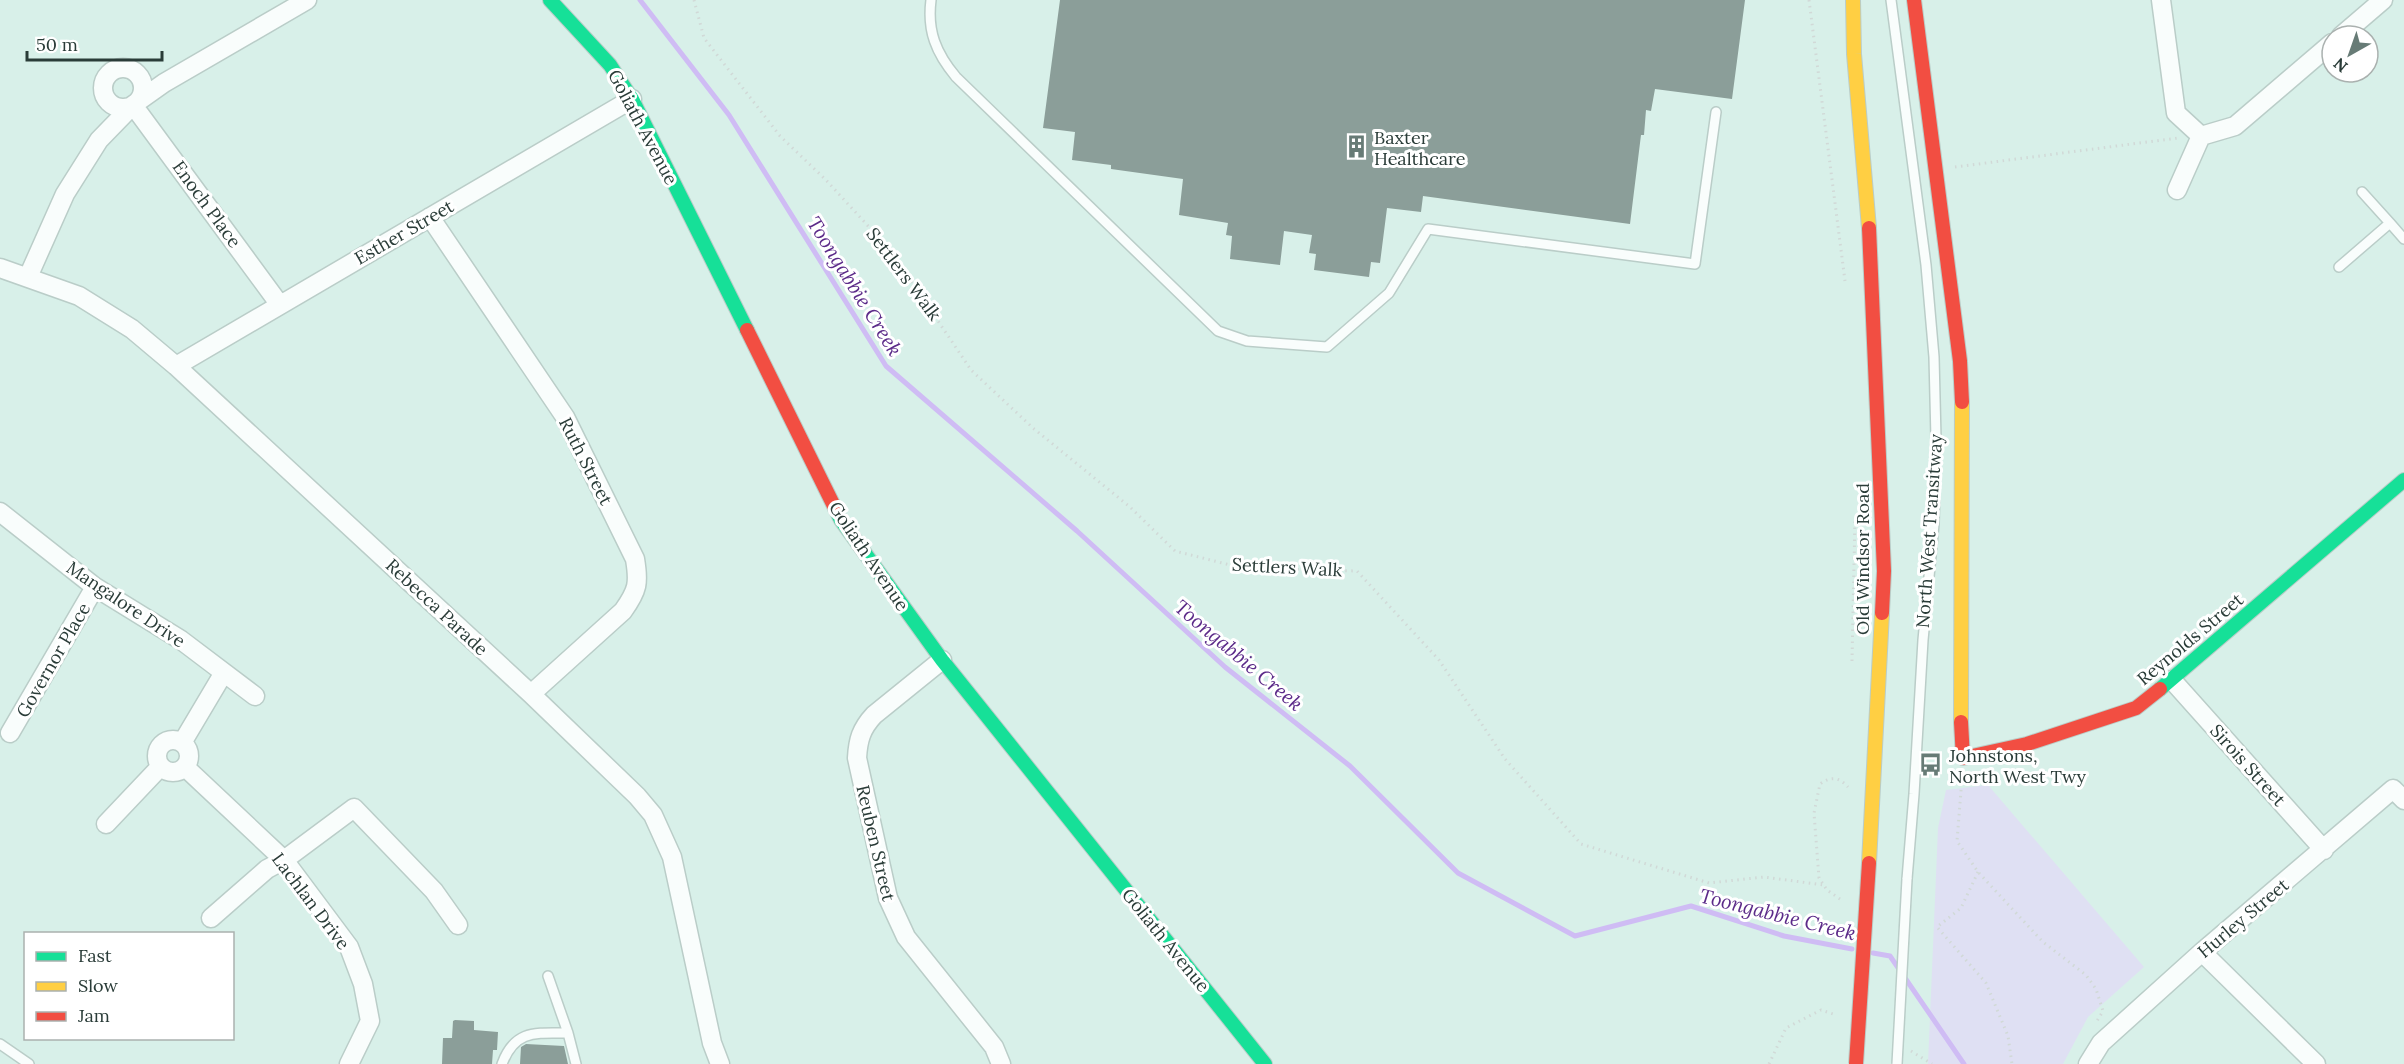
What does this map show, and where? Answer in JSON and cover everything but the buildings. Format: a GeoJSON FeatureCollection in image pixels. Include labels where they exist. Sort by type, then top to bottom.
{"type":"FeatureCollection","features":[{"type":"Feature","properties":{"kind":"main road","name":"Goliath Avenue"},"geometry":{"type":"LineString","coordinates":[[550,0],[610,65],[632,99],[842,520],[942,660],[1265,1064]]}},
{"type":"Feature","properties":{"kind":"main road","name":"Old Windsor Road"},"geometry":{"type":"LineString","coordinates":[[1844,0],[1854,54]]}},
{"type":"Feature","properties":{"kind":"main road","name":"Old Windsor Road"},"geometry":{"type":"LineString","coordinates":[[1853,0],[1854,54],[1872,266],[1884,571],[1857,1064]]}},
{"type":"Feature","properties":{"kind":"main road"},"geometry":{"type":"LineString","coordinates":[[1914,0],[1960,361],[1963,440],[1961,729],[1963,758]]}},
{"type":"Feature","properties":{"kind":"main road","name":"Reynolds Street"},"geometry":{"type":"LineString","coordinates":[[1963,758],[2027,744],[2136,708],[2172,680],[2404,480]]}},
{"type":"Feature","properties":{"kind":"street"},"geometry":{"type":"LineString","coordinates":[[28,277],[65,194],[99,140],[133,105],[165,83],[307,0]]}},
{"type":"Feature","properties":{"kind":"street"},"geometry":{"type":"LineString","coordinates":[[2161,0],[2176,113],[2201,136]]}},
{"type":"Feature","properties":{"kind":"street"},"geometry":{"type":"LineString","coordinates":[[2355,24],[2383,0]]}},
{"type":"Feature","properties":{"kind":"street"},"geometry":{"type":"LineString","coordinates":[[2177,190],[2201,136],[2235,126],[2320,53]]}},
{"type":"Feature","properties":{"kind":"street","name":"Esther Street"},"geometry":{"type":"LineString","coordinates":[[176,366],[632,99]]}},
{"type":"Feature","properties":{"kind":"street","name":"Enoch Place"},"geometry":{"type":"LineString","coordinates":[[133,105],[280,305]]}},
{"type":"Feature","properties":{"kind":"street","name":"Ruth Street"},"geometry":{"type":"LineString","coordinates":[[430,217],[565,417],[635,559],[639,580],[633,596],[623,611],[531,694]]}},
{"type":"Feature","properties":{"kind":"street","name":"Rebecca Parade"},"geometry":{"type":"LineString","coordinates":[[0,268],[79,296],[132,329],[176,366],[531,694],[637,796],[653,815],[672,857],[712,1043],[720,1064]]}},
{"type":"Feature","properties":{"kind":"street","name":"Mangalore Drive"},"geometry":{"type":"LineString","coordinates":[[0,512],[95,587],[181,640],[255,696]]}},
{"type":"Feature","properties":{"kind":"street","name":"Governor Place"},"geometry":{"type":"LineString","coordinates":[[10,733],[95,587]]}},
{"type":"Feature","properties":{"kind":"street","name":"Reuben Street"},"geometry":{"type":"LineString","coordinates":[[942,660],[869,720],[858,739],[857,758],[888,898],[895,917],[906,937],[994,1047],[1001,1064]]}},
{"type":"Feature","properties":{"kind":"street"},"geometry":{"type":"LineString","coordinates":[[182,743],[223,674]]}},
{"type":"Feature","properties":{"kind":"street","name":"Sirois Street"},"geometry":{"type":"LineString","coordinates":[[2172,680],[2324,850]]}},
{"type":"Feature","properties":{"kind":"street"},"geometry":{"type":"LineString","coordinates":[[170,740],[182,743],[189,755],[184,767],[172,772],[160,767],[157,761],[159,748],[170,740]]}},
{"type":"Feature","properties":{"kind":"street"},"geometry":{"type":"LineString","coordinates":[[106,824],[160,767]]}},
{"type":"Feature","properties":{"kind":"street","name":"Lachlan Drive"},"geometry":{"type":"LineString","coordinates":[[184,767],[284,860],[349,946],[363,984],[370,1022],[349,1064]]}},
{"type":"Feature","properties":{"kind":"street","name":"Hurley Street"},"geometry":{"type":"LineString","coordinates":[[2088,1064],[2101,1043],[2202,952],[2393,789],[2404,800]]}},
{"type":"Feature","properties":{"kind":"street"},"geometry":{"type":"LineString","coordinates":[[211,918],[249,882],[284,860],[354,808],[434,891],[458,925]]}},
{"type":"Feature","properties":{"kind":"street"},"geometry":{"type":"LineString","coordinates":[[2202,952],[2316,1064]]}},
{"type":"Feature","properties":{"kind":"lane"},"geometry":{"type":"LineString","coordinates":[[931,0],[928,17],[931,37],[941,59],[956,77],[1218,331],[1247,341],[1327,347],[1389,293],[1428,229],[1695,264],[1716,112]]}},
{"type":"Feature","properties":{"kind":"lane","name":"North West Transitway"},"geometry":{"type":"LineString","coordinates":[[1892,0],[1926,265],[1934,357],[1936,439],[1934,524],[1923,640],[1897,1064]]}},
{"type":"Feature","properties":{"kind":"lane"},"geometry":{"type":"LineString","coordinates":[[2362,192],[2404,239]]}},
{"type":"Feature","properties":{"kind":"lane"},"geometry":{"type":"LineString","coordinates":[[2339,267],[2390,223]]}},
{"type":"Feature","properties":{"kind":"lane"},"geometry":{"type":"LineString","coordinates":[[548,976],[576,1064]]}},
{"type":"Feature","properties":{"kind":"lane"},"geometry":{"type":"LineString","coordinates":[[502,1064],[512,1045],[528,1034],[568,1033]]}},
{"type":"Feature","properties":{"kind":"lane"},"geometry":{"type":"LineString","coordinates":[[0,1044],[29,1064]]}},
{"type":"Feature","properties":{"kind":"path","name":"Settlers Walk"},"geometry":{"type":"LineString","coordinates":[[694,0],[704,38],[780,136],[826,180],[891,250],[971,370],[1033,428],[1130,507],[1175,551],[1242,568],[1358,571],[1439,660],[1505,759],[1581,844],[1709,883],[1764,877],[1824,885]]}},
{"type":"Feature","properties":{"kind":"path"},"geometry":{"type":"LineString","coordinates":[[1809,0],[1846,289]]}},
{"type":"Feature","properties":{"kind":"path"},"geometry":{"type":"LineString","coordinates":[[1935,170],[2201,136]]}},
{"type":"Feature","properties":{"kind":"path"},"geometry":{"type":"LineString","coordinates":[[1852,669],[1855,515]]}},
{"type":"Feature","properties":{"kind":"path"},"geometry":{"type":"LineString","coordinates":[[1963,758],[1957,841],[1978,872],[2043,942],[2086,975],[2096,989],[2103,1011],[2093,1029]]}},
{"type":"Feature","properties":{"kind":"path"},"geometry":{"type":"LineString","coordinates":[[1840,899],[1818,878],[1814,813],[1820,784],[1829,778],[1841,779],[1850,788],[1850,777]]}},
{"type":"Feature","properties":{"kind":"path"},"geometry":{"type":"LineString","coordinates":[[1978,872],[1961,908],[1937,927],[1986,983],[2008,1036],[2012,1064]]}},
{"type":"Feature","properties":{"kind":"path"},"geometry":{"type":"LineString","coordinates":[[1769,1064],[1786,1028],[1821,1010]]}},
{"type":"Feature","properties":{"kind":"shaded area"},"geometry":{"type":"Polygon","coordinates":[[[1988,785],[2144,967],[2088,1017],[2063,1064],[1928,1064],[1938,828],[1946,790],[1988,785]]]}},
{"type":"Feature","properties":{"kind":"waterway","name":"Toongabbie Creek"},"geometry":{"type":"LineString","coordinates":[[640,0],[729,115],[886,366],[1077,531],[1225,667],[1350,766],[1458,873],[1575,936],[1691,906],[1784,936],[1852,949]]}},
{"type":"Feature","properties":{"kind":"waterway","name":"Toongabbie Creek"},"geometry":{"type":"LineString","coordinates":[[1873,953],[1890,956],[1964,1064]]}},
{"type":"Feature","properties":{"kind":"traffic: fast"},"geometry":{"type":"LineString","coordinates":[[550,0],[610,65],[632,99],[747,330]]}},
{"type":"Feature","properties":{"kind":"traffic: fast"},"geometry":{"type":"LineString","coordinates":[[2160,689],[2404,480]]}},
{"type":"Feature","properties":{"kind":"traffic: fast"},"geometry":{"type":"LineString","coordinates":[[835,508],[841,520],[942,660],[1265,1064]]}},
{"type":"Feature","properties":{"kind":"traffic: slow"},"geometry":{"type":"LineString","coordinates":[[1853,0],[1854,54],[1869,228]]}},
{"type":"Feature","properties":{"kind":"traffic: slow"},"geometry":{"type":"LineString","coordinates":[[1961,722],[1962,402]]}},
{"type":"Feature","properties":{"kind":"traffic: slow"},"geometry":{"type":"LineString","coordinates":[[1869,863],[1882,613]]}},
{"type":"Feature","properties":{"kind":"traffic: jam"},"geometry":{"type":"LineString","coordinates":[[1914,0],[1960,361],[1962,402]]}},
{"type":"Feature","properties":{"kind":"traffic: jam"},"geometry":{"type":"LineString","coordinates":[[1869,228],[1884,571],[1882,613]]}},
{"type":"Feature","properties":{"kind":"traffic: jam"},"geometry":{"type":"LineString","coordinates":[[747,330],[835,508]]}},
{"type":"Feature","properties":{"kind":"traffic: jam"},"geometry":{"type":"LineString","coordinates":[[1961,722],[1963,758],[2027,744],[2136,708],[2160,689]]}},
{"type":"Feature","properties":{"kind":"traffic: jam"},"geometry":{"type":"LineString","coordinates":[[1856,1064],[1869,863]]}},
{"type":"Feature","properties":{"kind":"place","name":"Baxter Healthcare"},"geometry":{"type":"Point","coordinates":[1356,147]}},
{"type":"Feature","properties":{"kind":"place","name":"Johnstons, North West Twy"},"geometry":{"type":"Point","coordinates":[1931,765]}}]}
